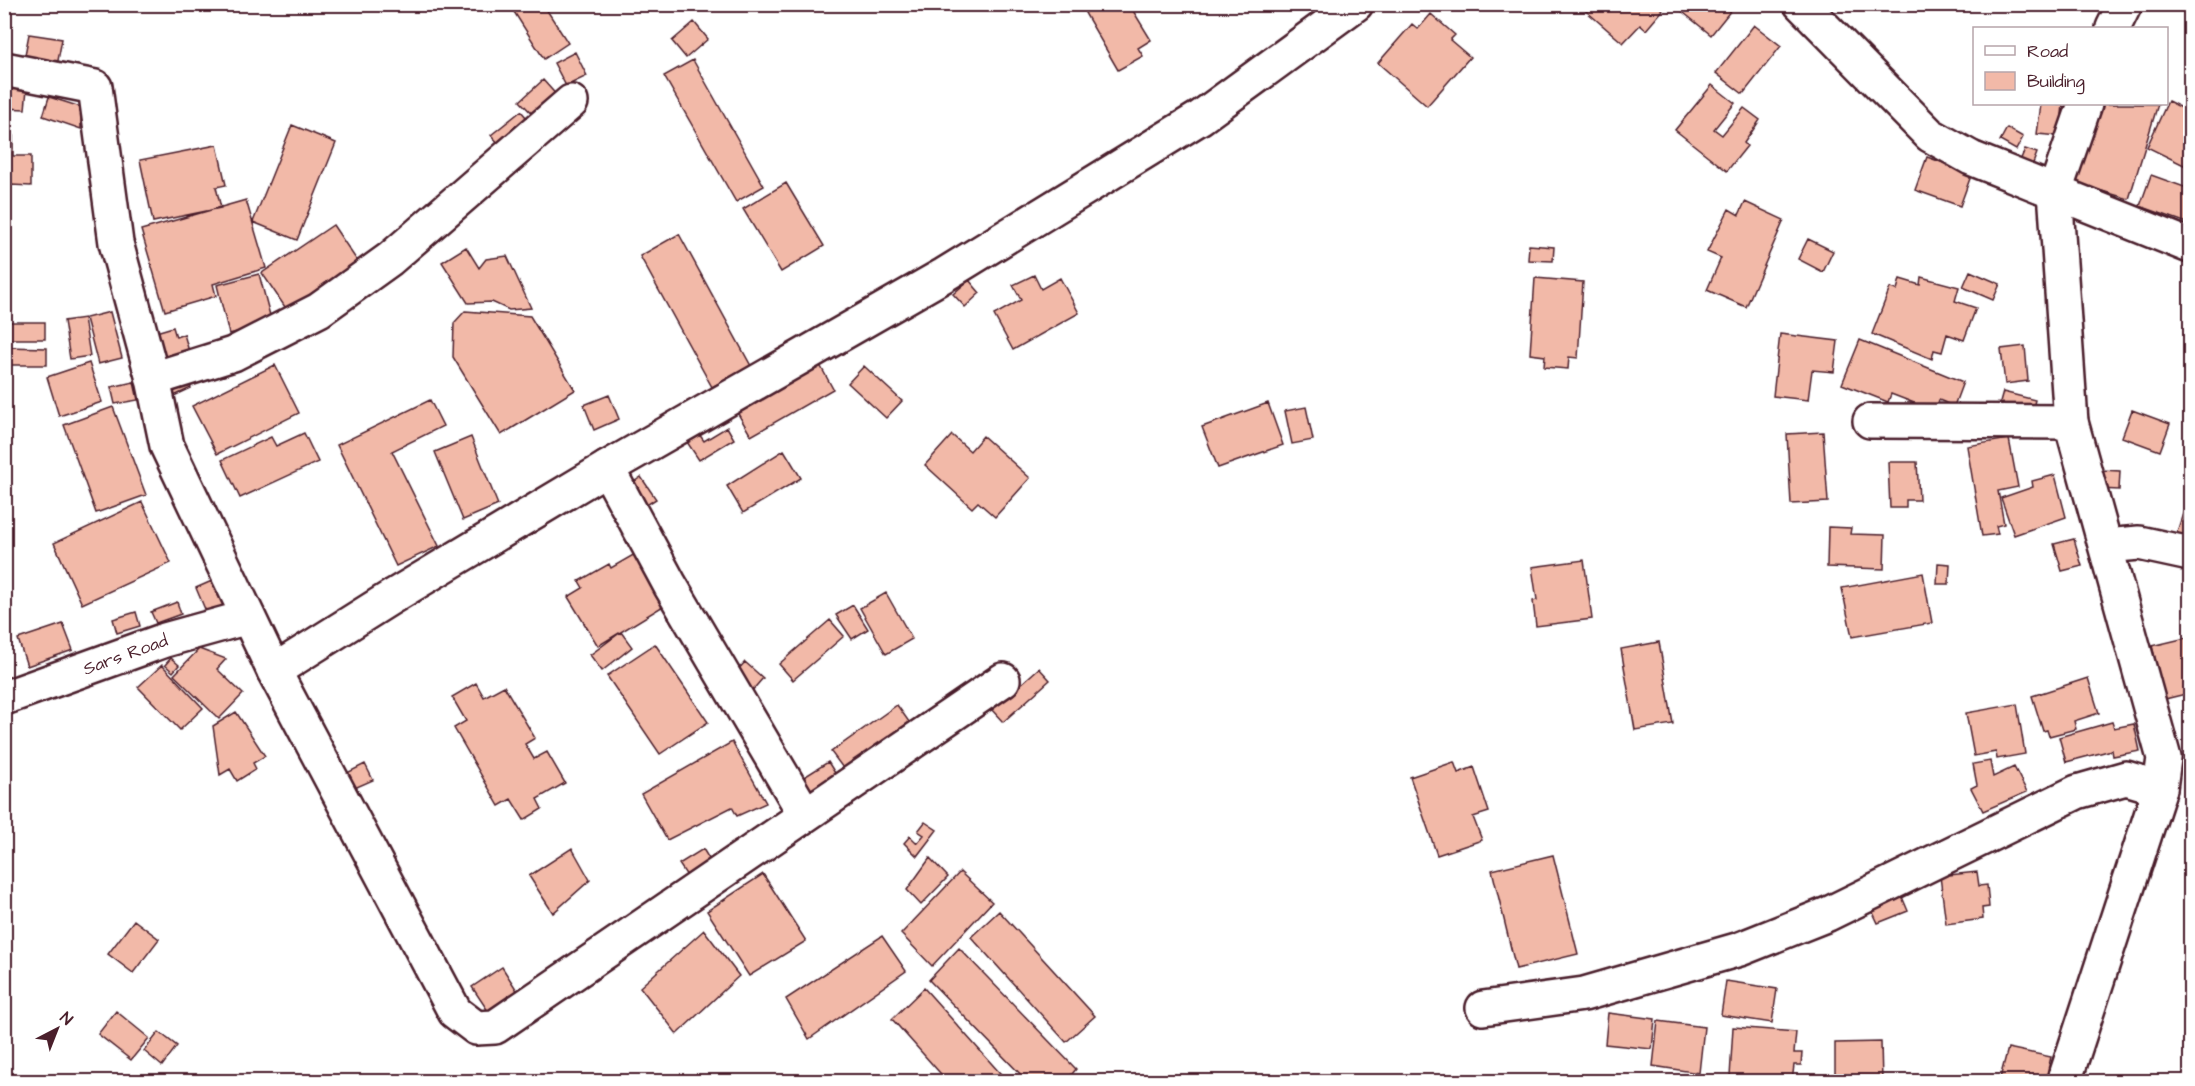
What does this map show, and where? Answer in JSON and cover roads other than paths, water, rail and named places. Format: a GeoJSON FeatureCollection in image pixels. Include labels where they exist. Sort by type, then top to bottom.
{"type":"FeatureCollection","features":[{"type":"Feature","properties":{"kind":"street"},"geometry":{"type":"LineString","coordinates":[[274,671],[390,598],[607,468],[944,275],[1192,123],[1356,4]]}},
{"type":"Feature","properties":{"kind":"street"},"geometry":{"type":"LineString","coordinates":[[2114,27],[2125,4]]}},
{"type":"Feature","properties":{"kind":"street"},"geometry":{"type":"LineString","coordinates":[[1811,8],[1930,135],[1971,158],[2190,246]]}},
{"type":"Feature","properties":{"kind":"street"},"geometry":{"type":"LineString","coordinates":[[4,69],[95,87],[116,243],[153,379],[167,446],[274,671],[455,1012],[476,1028],[495,1028],[1003,680]]}},
{"type":"Feature","properties":{"kind":"street"},"geometry":{"type":"LineString","coordinates":[[153,379],[233,354],[319,310],[390,258],[571,102]]}},
{"type":"Feature","properties":{"kind":"street"},"geometry":{"type":"LineString","coordinates":[[2064,1082],[2171,769],[2071,422],[2055,191],[2085,105]]}},
{"type":"Feature","properties":{"kind":"street"},"geometry":{"type":"LineString","coordinates":[[1870,421],[2071,422]]}},
{"type":"Feature","properties":{"kind":"street"},"geometry":{"type":"LineString","coordinates":[[607,468],[670,585],[806,814]]}},
{"type":"Feature","properties":{"kind":"street"},"geometry":{"type":"LineString","coordinates":[[2106,546],[2139,543],[2190,554]]}},
{"type":"Feature","properties":{"kind":"street","name":"Sars Road"},"geometry":{"type":"LineString","coordinates":[[4,698],[165,640],[248,617]]}},
{"type":"Feature","properties":{"kind":"street"},"geometry":{"type":"LineString","coordinates":[[1483,1008],[1584,994],[1740,949],[1828,914],[2077,792],[2126,778],[2171,769]]}}]}
